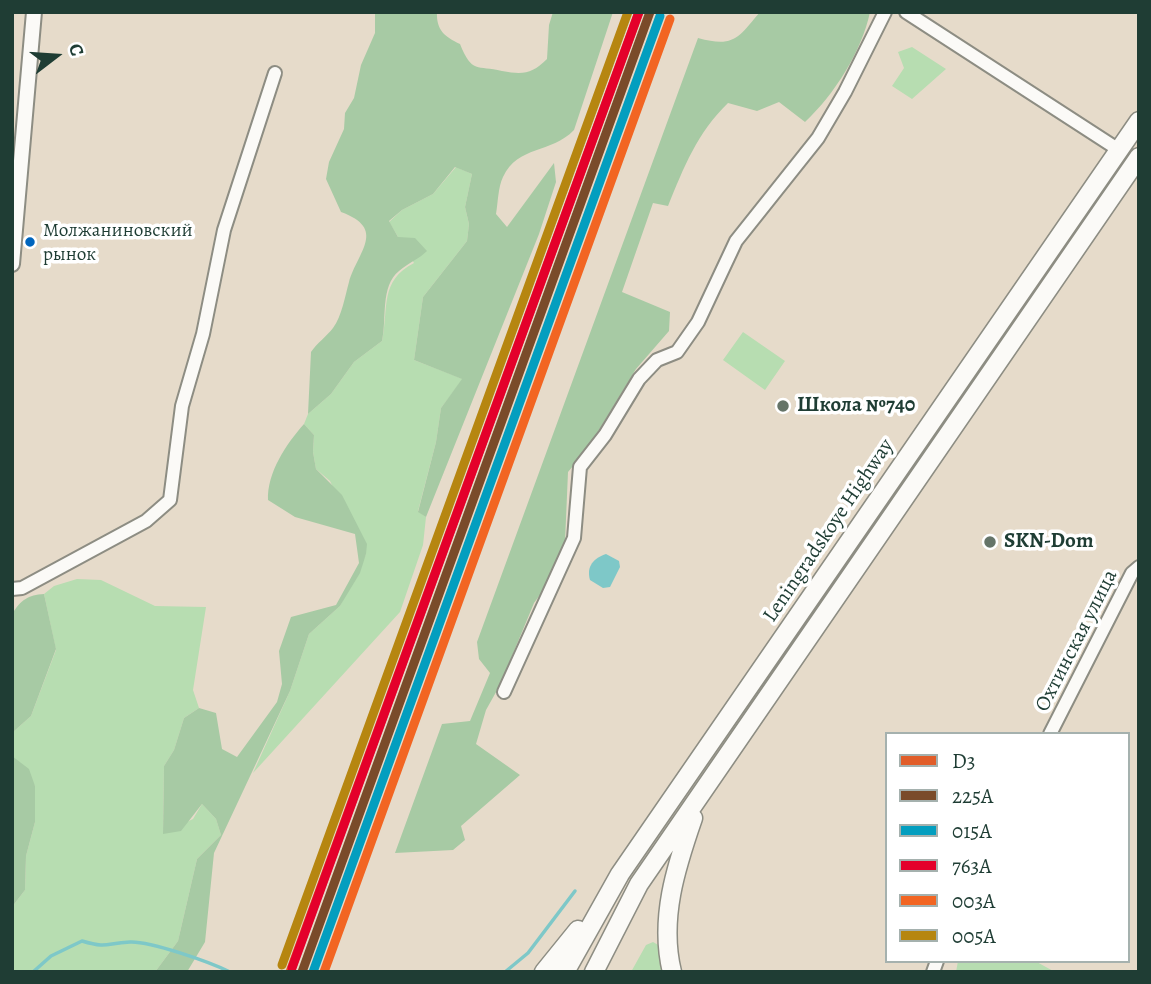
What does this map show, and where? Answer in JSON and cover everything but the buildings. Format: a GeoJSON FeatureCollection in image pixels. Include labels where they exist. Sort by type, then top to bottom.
{"type":"FeatureCollection","features":[{"type":"Feature","properties":{"kind":"highway","name":"Leningradskoye Highway"},"geometry":{"type":"LineString","coordinates":[[565,972],[620,874],[1139,121]]}},
{"type":"Feature","properties":{"kind":"highway","name":"Leningradskoye Highway"},"geometry":{"type":"LineString","coordinates":[[594,972],[639,884],[1137,162]]}},
{"type":"Feature","properties":{"kind":"highway"},"geometry":{"type":"LineString","coordinates":[[672,972],[667,924],[671,892],[701,794]]}},
{"type":"Feature","properties":{"kind":"highway"},"geometry":{"type":"LineString","coordinates":[[544,972],[620,874]]}},
{"type":"Feature","properties":{"kind":"main road"},"geometry":{"type":"LineString","coordinates":[[12,264],[34,12]]}},
{"type":"Feature","properties":{"kind":"street"},"geometry":{"type":"LineString","coordinates":[[504,692],[574,538],[580,467],[605,435],[639,379],[657,360],[677,352],[698,321],[736,241],[818,138],[845,92],[885,12]]}},
{"type":"Feature","properties":{"kind":"street"},"geometry":{"type":"LineString","coordinates":[[906,12],[1119,150]]}},
{"type":"Feature","properties":{"kind":"street"},"geometry":{"type":"LineString","coordinates":[[12,589],[22,588],[146,522],[170,500],[182,406],[203,334],[225,230],[275,73]]}},
{"type":"Feature","properties":{"kind":"street","name":"Охтинская улица"},"geometry":{"type":"LineString","coordinates":[[1052,732],[1132,573],[1139,567]]}},
{"type":"Feature","properties":{"kind":"green space"},"geometry":{"type":"Polygon","coordinates":[[[375,12],[437,12],[442,32],[460,44],[472,64],[481,68],[516,73],[537,68],[547,59],[549,25],[553,12],[613,12],[574,130],[565,138],[517,160],[509,167],[501,181],[496,214],[507,227],[554,163],[556,182],[539,234],[426,517],[418,512],[436,442],[441,408],[462,379],[414,360],[423,297],[467,241],[469,224],[465,207],[472,174],[455,167],[433,194],[402,210],[389,221],[398,237],[415,238],[427,251],[399,271],[389,285],[382,341],[354,362],[331,394],[308,414],[311,352],[336,323],[353,271],[366,242],[363,226],[341,212],[326,179],[329,162],[344,129],[345,113],[354,98],[361,65],[375,33],[375,12]]]}},
{"type":"Feature","properties":{"kind":"green space"},"geometry":{"type":"Polygon","coordinates":[[[760,12],[870,12],[854,57],[836,86],[805,122],[779,102],[757,111],[728,103],[700,138],[668,206],[653,203],[622,292],[670,312],[669,331],[636,369],[588,448],[568,472],[565,542],[560,559],[554,576],[534,603],[500,685],[486,710],[476,744],[520,775],[461,826],[465,840],[453,850],[395,853],[442,724],[470,721],[490,673],[479,659],[477,642],[698,38],[728,41],[740,34],[760,12]]]}},
{"type":"Feature","properties":{"kind":"green space"},"geometry":{"type":"Polygon","coordinates":[[[912,47],[946,69],[912,99],[892,86],[904,68],[898,52],[912,47]]]}},
{"type":"Feature","properties":{"kind":"green space"},"geometry":{"type":"Polygon","coordinates":[[[456,167],[472,174],[465,207],[469,224],[467,241],[423,297],[414,360],[463,379],[441,408],[436,442],[418,511],[426,517],[423,545],[400,612],[253,773],[290,691],[309,634],[340,606],[366,554],[330,481],[316,469],[314,435],[304,424],[308,414],[331,394],[354,362],[382,341],[390,287],[403,270],[414,263],[389,222],[402,210],[433,194],[456,167]]]}},
{"type":"Feature","properties":{"kind":"green space"},"geometry":{"type":"Polygon","coordinates":[[[743,332],[785,361],[765,390],[723,360],[743,332]]]}},
{"type":"Feature","properties":{"kind":"green space"},"geometry":{"type":"Polygon","coordinates":[[[304,424],[314,435],[316,469],[342,495],[367,544],[366,554],[360,573],[340,606],[309,634],[290,691],[214,853],[205,942],[187,972],[155,972],[178,941],[197,859],[221,835],[216,819],[202,804],[181,831],[163,834],[164,766],[174,750],[184,718],[199,708],[216,713],[222,749],[237,757],[277,702],[282,684],[279,651],[291,617],[336,605],[359,563],[355,534],[295,517],[268,500],[274,469],[304,424]]]}},
{"type":"Feature","properties":{"kind":"green space"},"geometry":{"type":"Polygon","coordinates":[[[77,579],[101,580],[155,606],[206,607],[193,690],[199,708],[184,718],[174,750],[164,766],[163,833],[193,819],[202,804],[216,819],[221,835],[197,859],[178,941],[155,972],[12,972],[12,907],[25,890],[26,856],[35,822],[35,786],[14,760],[12,733],[31,716],[56,650],[44,594],[54,586],[77,579]]]}},
{"type":"Feature","properties":{"kind":"green space"},"geometry":{"type":"Polygon","coordinates":[[[44,594],[56,649],[31,716],[12,733],[12,614],[25,599],[44,594]]]}},
{"type":"Feature","properties":{"kind":"green space"},"geometry":{"type":"Polygon","coordinates":[[[12,756],[29,769],[35,786],[35,822],[26,856],[25,890],[12,907],[12,756]]]}},
{"type":"Feature","properties":{"kind":"green space"},"geometry":{"type":"Polygon","coordinates":[[[653,942],[660,946],[665,972],[631,972],[646,945],[653,942]]]}},
{"type":"Feature","properties":{"kind":"green space"},"geometry":{"type":"Polygon","coordinates":[[[958,963],[1039,963],[1055,972],[956,972],[958,963]]]}},
{"type":"Feature","properties":{"kind":"water"},"geometry":{"type":"Polygon","coordinates":[[[606,554],[619,561],[620,567],[610,587],[603,588],[590,580],[589,571],[595,560],[606,554]]]}},
{"type":"Feature","properties":{"kind":"waterway"},"geometry":{"type":"LineString","coordinates":[[505,972],[528,953],[575,891]]}},
{"type":"Feature","properties":{"kind":"waterway"},"geometry":{"type":"LineString","coordinates":[[33,972],[51,956],[82,941],[102,945],[130,942],[151,945],[230,972]]}},
{"type":"Feature","properties":{"kind":"transit line","name":"005А"},"geometry":{"type":"LineString","coordinates":[[282,965],[628,12]]}},
{"type":"Feature","properties":{"kind":"transit line","name":"D3"},"geometry":{"type":"LineString","coordinates":[[290,972],[639,12]]}},
{"type":"Feature","properties":{"kind":"transit line","name":"763А"},"geometry":{"type":"LineString","coordinates":[[292,968],[639,12]]}},
{"type":"Feature","properties":{"kind":"transit line","name":"225А"},"geometry":{"type":"LineString","coordinates":[[302,972],[650,12]]}},
{"type":"Feature","properties":{"kind":"transit line","name":"015А"},"geometry":{"type":"LineString","coordinates":[[313,972],[660,16]]}},
{"type":"Feature","properties":{"kind":"transit line","name":"003А"},"geometry":{"type":"LineString","coordinates":[[324,972],[670,19]]}},
{"type":"Feature","properties":{"kind":"place","name":"Молжаниновский рынок"},"geometry":{"type":"Point","coordinates":[30,242]}},
{"type":"Feature","properties":{"kind":"place","name":"Школа №740"},"geometry":{"type":"Point","coordinates":[783,406]}},
{"type":"Feature","properties":{"kind":"place","name":"SKN-Dom"},"geometry":{"type":"Point","coordinates":[990,542]}}]}
